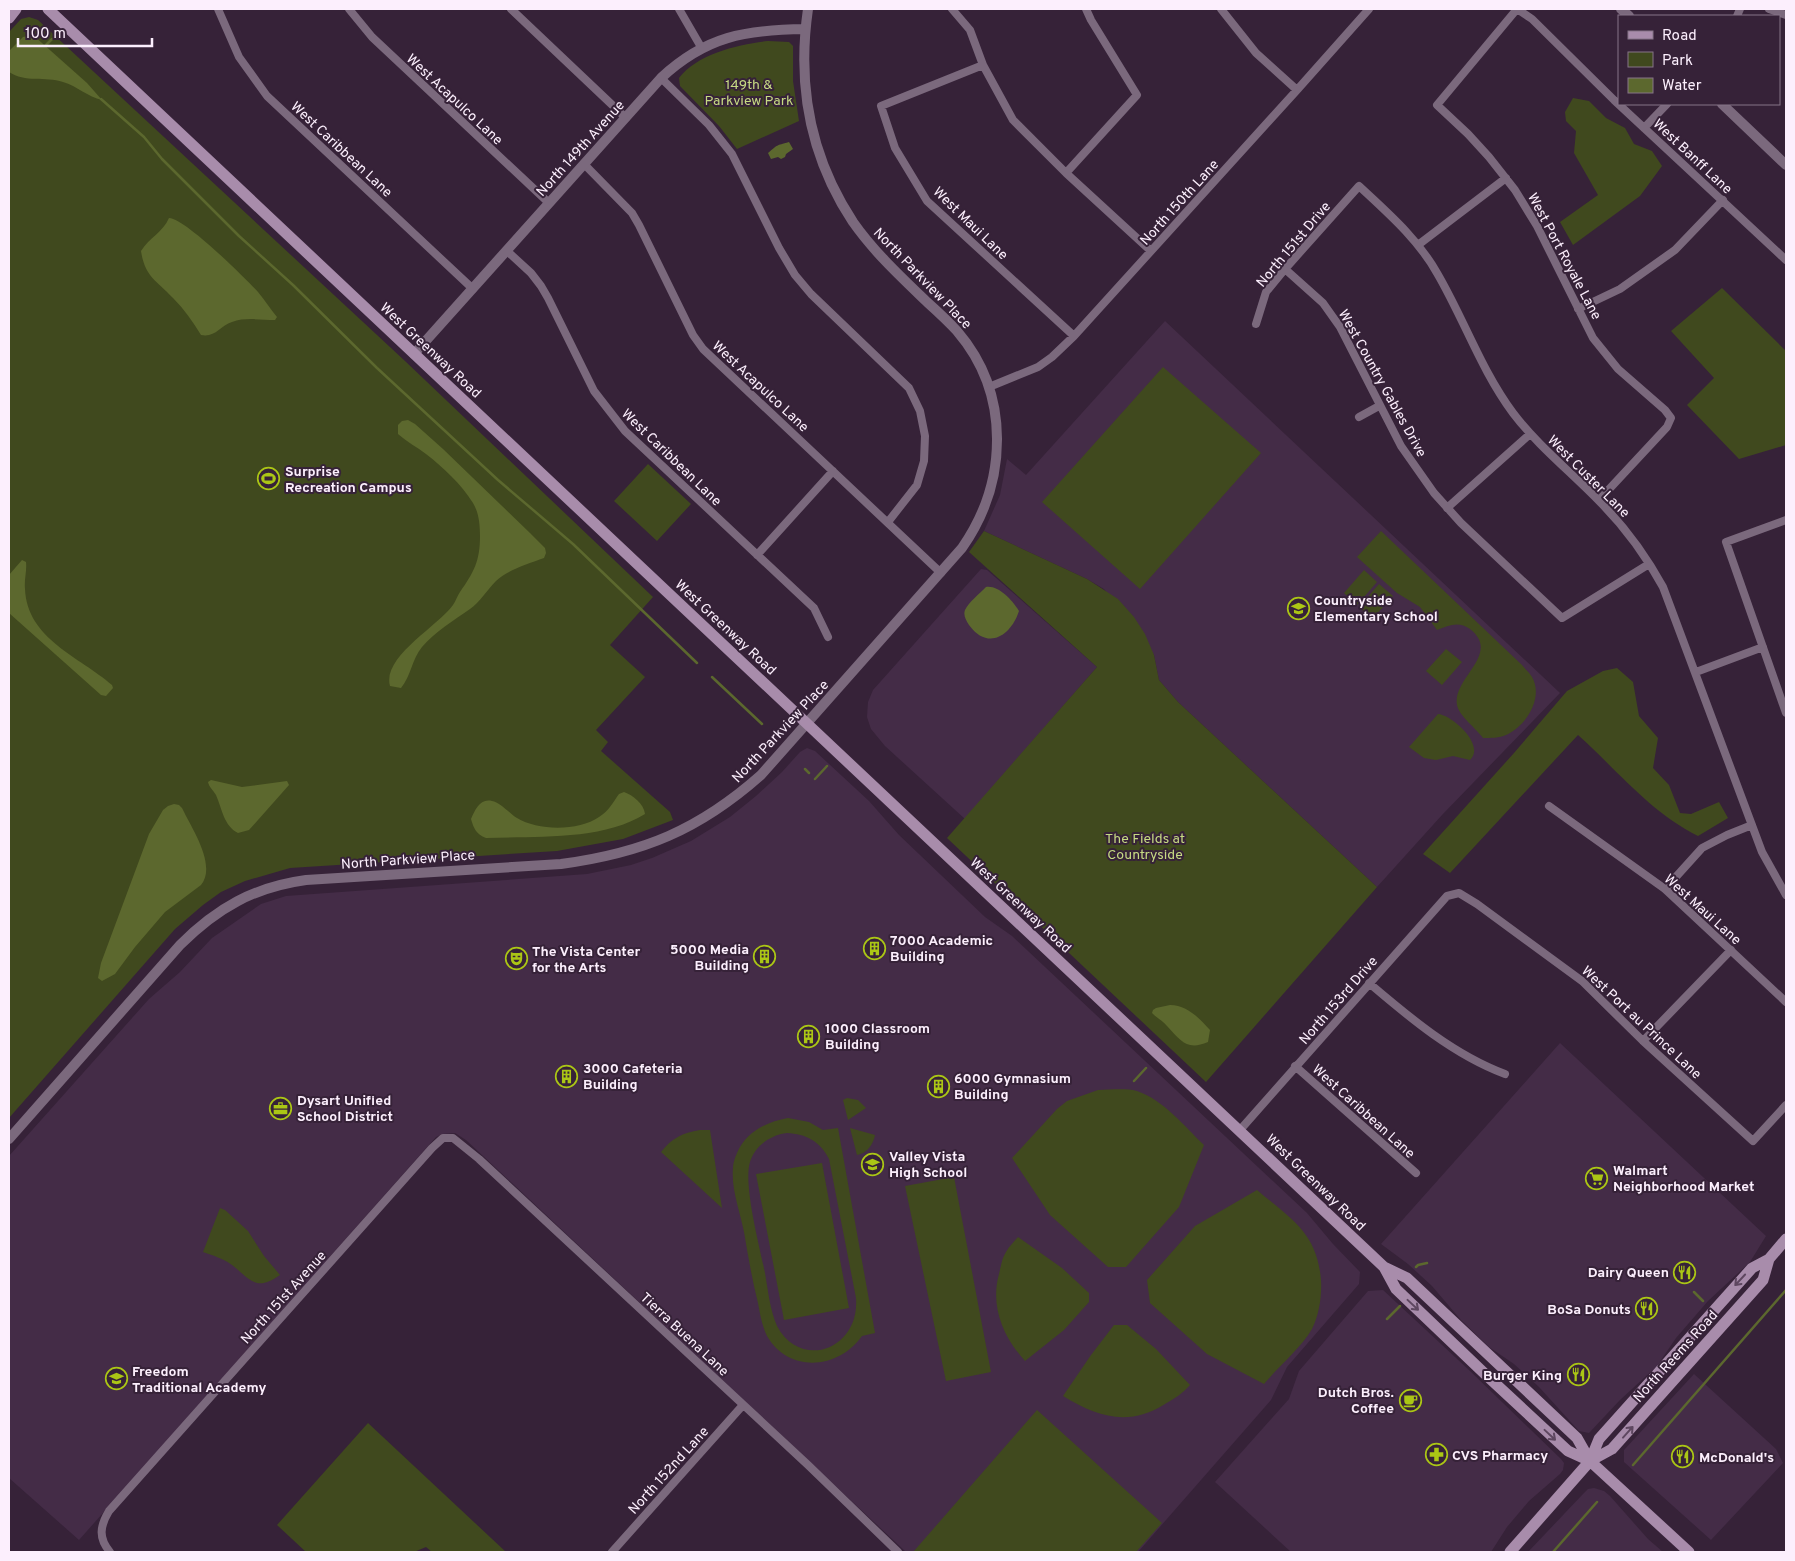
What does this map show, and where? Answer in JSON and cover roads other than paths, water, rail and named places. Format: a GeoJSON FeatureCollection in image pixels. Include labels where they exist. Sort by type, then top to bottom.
{"type":"FeatureCollection","features":[{"type":"Feature","properties":{"kind":"main road"},"geometry":{"type":"LineString","coordinates":[[9,18],[16,9]]}},
{"type":"Feature","properties":{"kind":"main road","name":"West Greenway Road"},"geometry":{"type":"LineString","coordinates":[[48,9],[1384,1267],[1407,1278],[1577,1438],[1590,1462],[1689,1552]]}},
{"type":"Feature","properties":{"kind":"main road","name":"North Reems Road"},"geometry":{"type":"LineString","coordinates":[[1590,1462],[1599,1439],[1752,1268],[1769,1258],[1786,1239]]}},
{"type":"Feature","properties":{"kind":"main road","name":"North Reems Road"},"geometry":{"type":"LineString","coordinates":[[1510,1552],[1590,1462],[1612,1449],[1763,1280],[1769,1258]]}},
{"type":"Feature","properties":{"kind":"street","name":"West Caribbean Lane"},"geometry":{"type":"LineString","coordinates":[[218,9],[239,57],[268,96],[473,289]]}},
{"type":"Feature","properties":{"kind":"street","name":"West Acapulco Lane"},"geometry":{"type":"LineString","coordinates":[[349,9],[372,37],[549,203]]}},
{"type":"Feature","properties":{"kind":"street"},"geometry":{"type":"LineString","coordinates":[[512,9],[626,118]]}},
{"type":"Feature","properties":{"kind":"street"},"geometry":{"type":"LineString","coordinates":[[679,9],[701,48]]}},
{"type":"Feature","properties":{"kind":"street","name":"North Parkview Place"},"geometry":{"type":"LineString","coordinates":[[9,1139],[180,945],[212,916],[240,898],[288,882],[306,880],[561,864],[600,858],[634,850],[693,825],[735,798],[762,774],[956,557],[983,512],[992,488],[998,442],[995,413],[989,387],[980,367],[958,331],[882,258],[862,234],[840,200],[820,157],[810,121],[804,74],[803,45],[808,9]]}},
{"type":"Feature","properties":{"kind":"street"},"geometry":{"type":"LineString","coordinates":[[952,9],[970,30],[983,66],[1013,120],[1066,173],[1151,251]]}},
{"type":"Feature","properties":{"kind":"street"},"geometry":{"type":"LineString","coordinates":[[1066,173],[1137,95],[1086,9]]}},
{"type":"Feature","properties":{"kind":"street"},"geometry":{"type":"LineString","coordinates":[[1221,9],[1256,53],[1297,90]]}},
{"type":"Feature","properties":{"kind":"street","name":"North 150th Lane"},"geometry":{"type":"LineString","coordinates":[[989,387],[1038,367],[1052,357],[1074,336],[1369,9]]}},
{"type":"Feature","properties":{"kind":"street","name":"West Port Royale Lane"},"geometry":{"type":"LineString","coordinates":[[1517,9],[1437,105],[1468,134],[1506,178],[1537,226],[1593,338],[1618,369],[1665,410],[1671,418],[1667,427],[1599,500]]}},
{"type":"Feature","properties":{"kind":"street","name":"West Banff Lane"},"geometry":{"type":"LineString","coordinates":[[1517,9],[1532,19],[1618,103]]}},
{"type":"Feature","properties":{"kind":"street"},"geometry":{"type":"LineString","coordinates":[[1770,9],[1786,15]]}},
{"type":"Feature","properties":{"kind":"street","name":"North 149th Avenue"},"geometry":{"type":"LineString","coordinates":[[414,354],[661,78],[675,65],[701,48],[732,36],[747,32],[805,29]]}},
{"type":"Feature","properties":{"kind":"street","name":"West Maui Lane"},"geometry":{"type":"LineString","coordinates":[[983,66],[881,106],[895,148],[927,200],[1074,336]]}},
{"type":"Feature","properties":{"kind":"street"},"geometry":{"type":"LineString","coordinates":[[661,78],[709,125],[732,154],[779,248],[795,275],[811,294],[909,388],[920,411],[925,436],[924,461],[918,485],[888,522]]}},
{"type":"Feature","properties":{"kind":"street","name":"West Banff Lane"},"geometry":{"type":"LineString","coordinates":[[1620,105],[1786,260]]}},
{"type":"Feature","properties":{"kind":"street"},"geometry":{"type":"LineString","coordinates":[[1644,128],[1666,105]]}},
{"type":"Feature","properties":{"kind":"street"},"geometry":{"type":"LineString","coordinates":[[1723,105],[1786,165]]}},
{"type":"Feature","properties":{"kind":"street","name":"West Acapulco Lane"},"geometry":{"type":"LineString","coordinates":[[584,164],[632,213],[693,335],[703,349],[942,573]]}},
{"type":"Feature","properties":{"kind":"street"},"geometry":{"type":"LineString","coordinates":[[1418,245],[1506,178]]}},
{"type":"Feature","properties":{"kind":"street","name":"West Custer Lane"},"geometry":{"type":"LineString","coordinates":[[1359,186],[1396,219],[1438,273],[1495,386],[1512,412],[1530,434],[1599,500],[1623,527],[1663,587],[1762,852],[1786,895]]}},
{"type":"Feature","properties":{"kind":"street","name":"North 151st Drive"},"geometry":{"type":"LineString","coordinates":[[1256,324],[1266,292],[1285,268],[1359,186]]}},
{"type":"Feature","properties":{"kind":"street"},"geometry":{"type":"LineString","coordinates":[[1578,309],[1620,289],[1676,250],[1723,200]]}},
{"type":"Feature","properties":{"kind":"street","name":"West Caribbean Lane"},"geometry":{"type":"LineString","coordinates":[[507,251],[531,273],[544,292],[594,390],[625,431],[814,608],[828,637]]}},
{"type":"Feature","properties":{"kind":"street","name":"West Country Gables Drive"},"geometry":{"type":"LineString","coordinates":[[1285,268],[1323,303],[1340,327],[1401,446],[1423,478],[1447,508],[1562,618],[1649,564]]}},
{"type":"Feature","properties":{"kind":"street"},"geometry":{"type":"LineString","coordinates":[[1359,417],[1380,406]]}},
{"type":"Feature","properties":{"kind":"street"},"geometry":{"type":"LineString","coordinates":[[1447,508],[1530,434]]}},
{"type":"Feature","properties":{"kind":"street"},"geometry":{"type":"LineString","coordinates":[[757,556],[833,471]]}},
{"type":"Feature","properties":{"kind":"street"},"geometry":{"type":"LineString","coordinates":[[1786,520],[1726,542],[1786,713]]}},
{"type":"Feature","properties":{"kind":"street"},"geometry":{"type":"LineString","coordinates":[[1696,672],[1763,648]]}},
{"type":"Feature","properties":{"kind":"street","name":"West Maui Lane"},"geometry":{"type":"LineString","coordinates":[[1549,806],[1665,889],[1786,1002]]}},
{"type":"Feature","properties":{"kind":"street"},"geometry":{"type":"LineString","coordinates":[[1665,889],[1702,848],[1752,825]]}},
{"type":"Feature","properties":{"kind":"street","name":"North 153rd Drive"},"geometry":{"type":"LineString","coordinates":[[1240,1130],[1446,896],[1458,893]]}},
{"type":"Feature","properties":{"kind":"street","name":"West Port au Prince Lane"},"geometry":{"type":"LineString","coordinates":[[1458,893],[1477,904],[1582,981],[1643,1041],[1753,1141],[1786,1105]]}},
{"type":"Feature","properties":{"kind":"street"},"geometry":{"type":"LineString","coordinates":[[1643,1041],[1731,950]]}},
{"type":"Feature","properties":{"kind":"street"},"geometry":{"type":"LineString","coordinates":[[1369,983],[1419,1026],[1488,1067],[1505,1074]]}},
{"type":"Feature","properties":{"kind":"street","name":"West Caribbean Lane"},"geometry":{"type":"LineString","coordinates":[[1296,1066],[1416,1173]]}},
{"type":"Feature","properties":{"kind":"street","name":"North 151st Avenue"},"geometry":{"type":"LineString","coordinates":[[110,1552],[102,1540],[101,1529],[103,1521],[110,1511],[432,1148],[443,1138],[453,1138]]}},
{"type":"Feature","properties":{"kind":"street","name":"Tierra Buena Lane"},"geometry":{"type":"LineString","coordinates":[[453,1138],[479,1159],[898,1552]]}},
{"type":"Feature","properties":{"kind":"street","name":"North 152nd Lane"},"geometry":{"type":"LineString","coordinates":[[612,1552],[743,1405]]}},
{"type":"Feature","properties":{"kind":"water"},"geometry":{"type":"Polygon","coordinates":[[[33,35],[87,83],[102,100],[63,82],[22,77],[9,72],[9,51],[23,37],[33,35]]]}},
{"type":"Feature","properties":{"kind":"water"},"geometry":{"type":"Polygon","coordinates":[[[789,142],[793,149],[785,157],[771,159],[768,153],[777,146],[789,142]]]}},
{"type":"Feature","properties":{"kind":"water"},"geometry":{"type":"Polygon","coordinates":[[[169,218],[188,228],[229,263],[261,295],[277,317],[275,320],[237,320],[210,335],[201,335],[181,307],[148,273],[143,260],[141,251],[169,218]]]}},
{"type":"Feature","properties":{"kind":"water"},"geometry":{"type":"Polygon","coordinates":[[[408,420],[443,449],[545,548],[546,553],[544,558],[519,567],[501,577],[474,606],[433,636],[422,647],[401,688],[390,686],[390,675],[394,664],[402,653],[445,614],[454,603],[475,566],[479,552],[480,536],[477,511],[463,489],[426,454],[398,434],[398,425],[402,421],[408,420]]]}},
{"type":"Feature","properties":{"kind":"water"},"geometry":{"type":"Polygon","coordinates":[[[22,560],[26,562],[25,586],[28,606],[35,621],[57,645],[112,685],[113,688],[106,696],[101,695],[9,613],[9,575],[22,560]]]}},
{"type":"Feature","properties":{"kind":"water"},"geometry":{"type":"Polygon","coordinates":[[[986,587],[996,588],[1001,591],[1019,611],[1005,633],[991,639],[976,633],[969,625],[964,614],[969,604],[986,587]]]}},
{"type":"Feature","properties":{"kind":"water"},"geometry":{"type":"Polygon","coordinates":[[[211,780],[242,787],[287,781],[289,785],[249,830],[238,833],[226,822],[216,795],[208,782],[211,780]]]}},
{"type":"Feature","properties":{"kind":"water"},"geometry":{"type":"Polygon","coordinates":[[[624,792],[638,800],[645,814],[628,823],[589,833],[547,837],[486,838],[476,831],[471,819],[478,806],[484,801],[488,801],[495,802],[526,822],[547,827],[570,827],[591,822],[599,817],[608,809],[619,794],[624,792]]]}},
{"type":"Feature","properties":{"kind":"water"},"geometry":{"type":"Polygon","coordinates":[[[174,804],[182,808],[197,836],[205,857],[205,877],[201,885],[165,912],[115,974],[102,981],[98,978],[101,963],[149,834],[163,810],[174,804]]]}},
{"type":"Feature","properties":{"kind":"water"},"geometry":{"type":"Polygon","coordinates":[[[1170,1005],[1182,1007],[1202,1021],[1210,1030],[1208,1042],[1201,1045],[1185,1043],[1152,1013],[1156,1008],[1170,1005]]]}},
{"type":"Feature","properties":{"kind":"waterway"},"geometry":{"type":"LineString","coordinates":[[44,47],[52,39]]}},
{"type":"Feature","properties":{"kind":"waterway"},"geometry":{"type":"LineString","coordinates":[[101,99],[144,137],[162,159],[239,236],[293,285],[377,368],[498,480],[573,544],[697,663]]}},
{"type":"Feature","properties":{"kind":"waterway"},"geometry":{"type":"LineString","coordinates":[[712,677],[762,724]]}},
{"type":"Feature","properties":{"kind":"waterway"},"geometry":{"type":"LineString","coordinates":[[815,779],[827,766]]}},
{"type":"Feature","properties":{"kind":"waterway"},"geometry":{"type":"LineString","coordinates":[[805,769],[809,773]]}},
{"type":"Feature","properties":{"kind":"waterway"},"geometry":{"type":"LineString","coordinates":[[1134,1081],[1146,1068]]}},
{"type":"Feature","properties":{"kind":"waterway"},"geometry":{"type":"LineString","coordinates":[[1416,1267],[1427,1263]]}},
{"type":"Feature","properties":{"kind":"waterway"},"geometry":{"type":"LineString","coordinates":[[1633,1465],[1786,1290]]}},
{"type":"Feature","properties":{"kind":"waterway"},"geometry":{"type":"LineString","coordinates":[[1694,1292],[1703,1301]]}},
{"type":"Feature","properties":{"kind":"waterway"},"geometry":{"type":"LineString","coordinates":[[1387,1319],[1400,1306]]}},
{"type":"Feature","properties":{"kind":"waterway"},"geometry":{"type":"LineString","coordinates":[[1553,1552],[1597,1502]]}},
{"type":"Feature","properties":{"kind":"place","name":"Surprise Recreation Campus"},"geometry":{"type":"Point","coordinates":[269,479]}},
{"type":"Feature","properties":{"kind":"place","name":"Countryside Elementary School"},"geometry":{"type":"Point","coordinates":[1298,608]}},
{"type":"Feature","properties":{"kind":"place","name":"7000 Academic Building"},"geometry":{"type":"Point","coordinates":[874,948]}},
{"type":"Feature","properties":{"kind":"place","name":"5000 Media Building"},"geometry":{"type":"Point","coordinates":[765,957]}},
{"type":"Feature","properties":{"kind":"place","name":"The Vista Center for the Arts"},"geometry":{"type":"Point","coordinates":[516,959]}},
{"type":"Feature","properties":{"kind":"place","name":"1000 Classroom Building"},"geometry":{"type":"Point","coordinates":[809,1036]}},
{"type":"Feature","properties":{"kind":"place","name":"3000 Cafeteria Building"},"geometry":{"type":"Point","coordinates":[567,1076]}},
{"type":"Feature","properties":{"kind":"place","name":"6000 Gymnasium Building"},"geometry":{"type":"Point","coordinates":[938,1086]}},
{"type":"Feature","properties":{"kind":"place","name":"Dysart Unified School District"},"geometry":{"type":"Point","coordinates":[281,1108]}},
{"type":"Feature","properties":{"kind":"place","name":"Valley Vista High School"},"geometry":{"type":"Point","coordinates":[873,1164]}},
{"type":"Feature","properties":{"kind":"place","name":"Walmart Neighborhood Market"},"geometry":{"type":"Point","coordinates":[1597,1178]}},
{"type":"Feature","properties":{"kind":"place","name":"Dairy Queen"},"geometry":{"type":"Point","coordinates":[1685,1272]}},
{"type":"Feature","properties":{"kind":"place","name":"BoSa Donuts"},"geometry":{"type":"Point","coordinates":[1647,1309]}},
{"type":"Feature","properties":{"kind":"place","name":"Burger King"},"geometry":{"type":"Point","coordinates":[1578,1375]}},
{"type":"Feature","properties":{"kind":"place","name":"Freedom Traditional Academy"},"geometry":{"type":"Point","coordinates":[116,1379]}},
{"type":"Feature","properties":{"kind":"place","name":"Dutch Bros. Coffee"},"geometry":{"type":"Point","coordinates":[1410,1400]}},
{"type":"Feature","properties":{"kind":"place","name":"CVS Pharmacy"},"geometry":{"type":"Point","coordinates":[1436,1455]}},
{"type":"Feature","properties":{"kind":"place","name":"McDonald's"},"geometry":{"type":"Point","coordinates":[1683,1457]}},
{"type":"Feature","properties":{"kind":"park label","name":"149th & Parkview Park"},"geometry":{"type":"Point","coordinates":[749,92]}},
{"type":"Feature","properties":{"kind":"park label","name":"The Fields at Countryside"},"geometry":{"type":"Point","coordinates":[1145,846]}}]}
